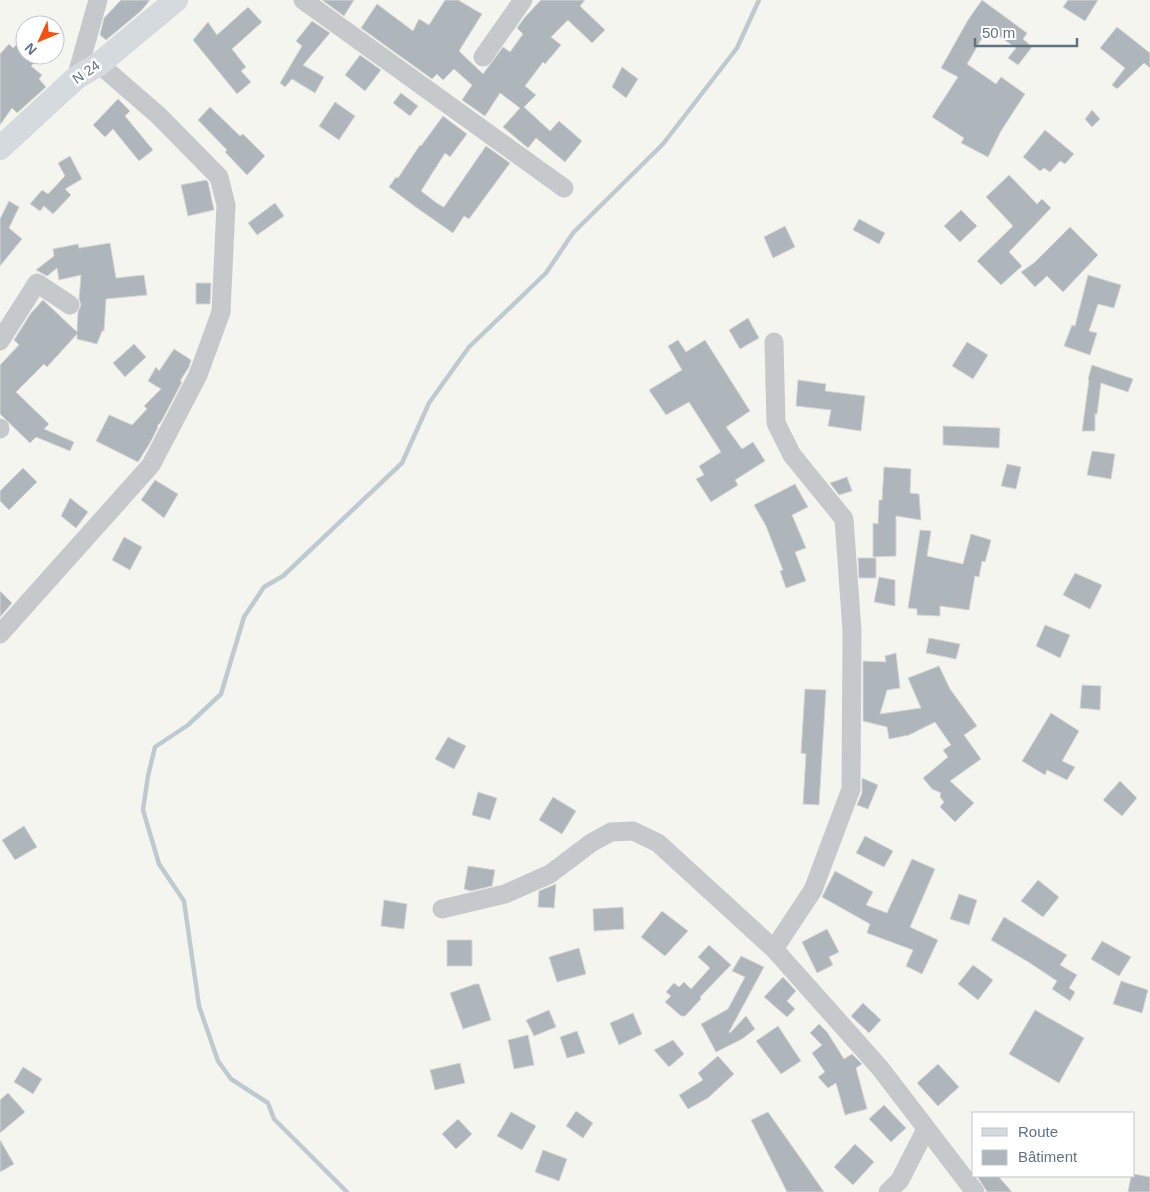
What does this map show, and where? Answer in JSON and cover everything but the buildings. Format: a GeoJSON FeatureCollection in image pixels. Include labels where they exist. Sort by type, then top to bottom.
{"type":"FeatureCollection","features":[{"type":"Feature","properties":{"kind":"main road","name":"N 24"},"geometry":{"type":"LineString","coordinates":[[0,148],[76,78],[100,64],[176,0]]}},
{"type":"Feature","properties":{"kind":"street"},"geometry":{"type":"LineString","coordinates":[[76,78],[98,0]]}},
{"type":"Feature","properties":{"kind":"street"},"geometry":{"type":"LineString","coordinates":[[303,0],[564,188]]}},
{"type":"Feature","properties":{"kind":"street"},"geometry":{"type":"LineString","coordinates":[[482,57],[523,0]]}},
{"type":"Feature","properties":{"kind":"street"},"geometry":{"type":"LineString","coordinates":[[0,634],[151,465],[198,375],[221,312],[226,205],[219,177],[158,116],[100,64]]}},
{"type":"Feature","properties":{"kind":"street"},"geometry":{"type":"LineString","coordinates":[[0,341],[37,283],[70,305]]}},
{"type":"Feature","properties":{"kind":"street"},"geometry":{"type":"LineString","coordinates":[[774,342],[776,423],[792,455],[844,519],[852,631],[850,789],[812,890],[774,949]]}},
{"type":"Feature","properties":{"kind":"street"},"geometry":{"type":"LineString","coordinates":[[442,909],[505,894],[550,874],[591,843],[612,832],[633,831],[658,843],[774,949],[880,1068],[975,1192]]}},
{"type":"Feature","properties":{"kind":"street"},"geometry":{"type":"LineString","coordinates":[[888,1192],[900,1180],[926,1129]]}},
{"type":"Feature","properties":{"kind":"waterway"},"geometry":{"type":"LineString","coordinates":[[347,1192],[274,1119],[268,1103],[231,1079],[218,1061],[199,1006],[184,901],[159,864],[143,810],[155,747],[188,725],[221,694],[244,617],[264,587],[283,576],[402,463],[429,403],[469,347],[546,273],[573,233],[663,144],[737,48],[759,0]]}}]}
